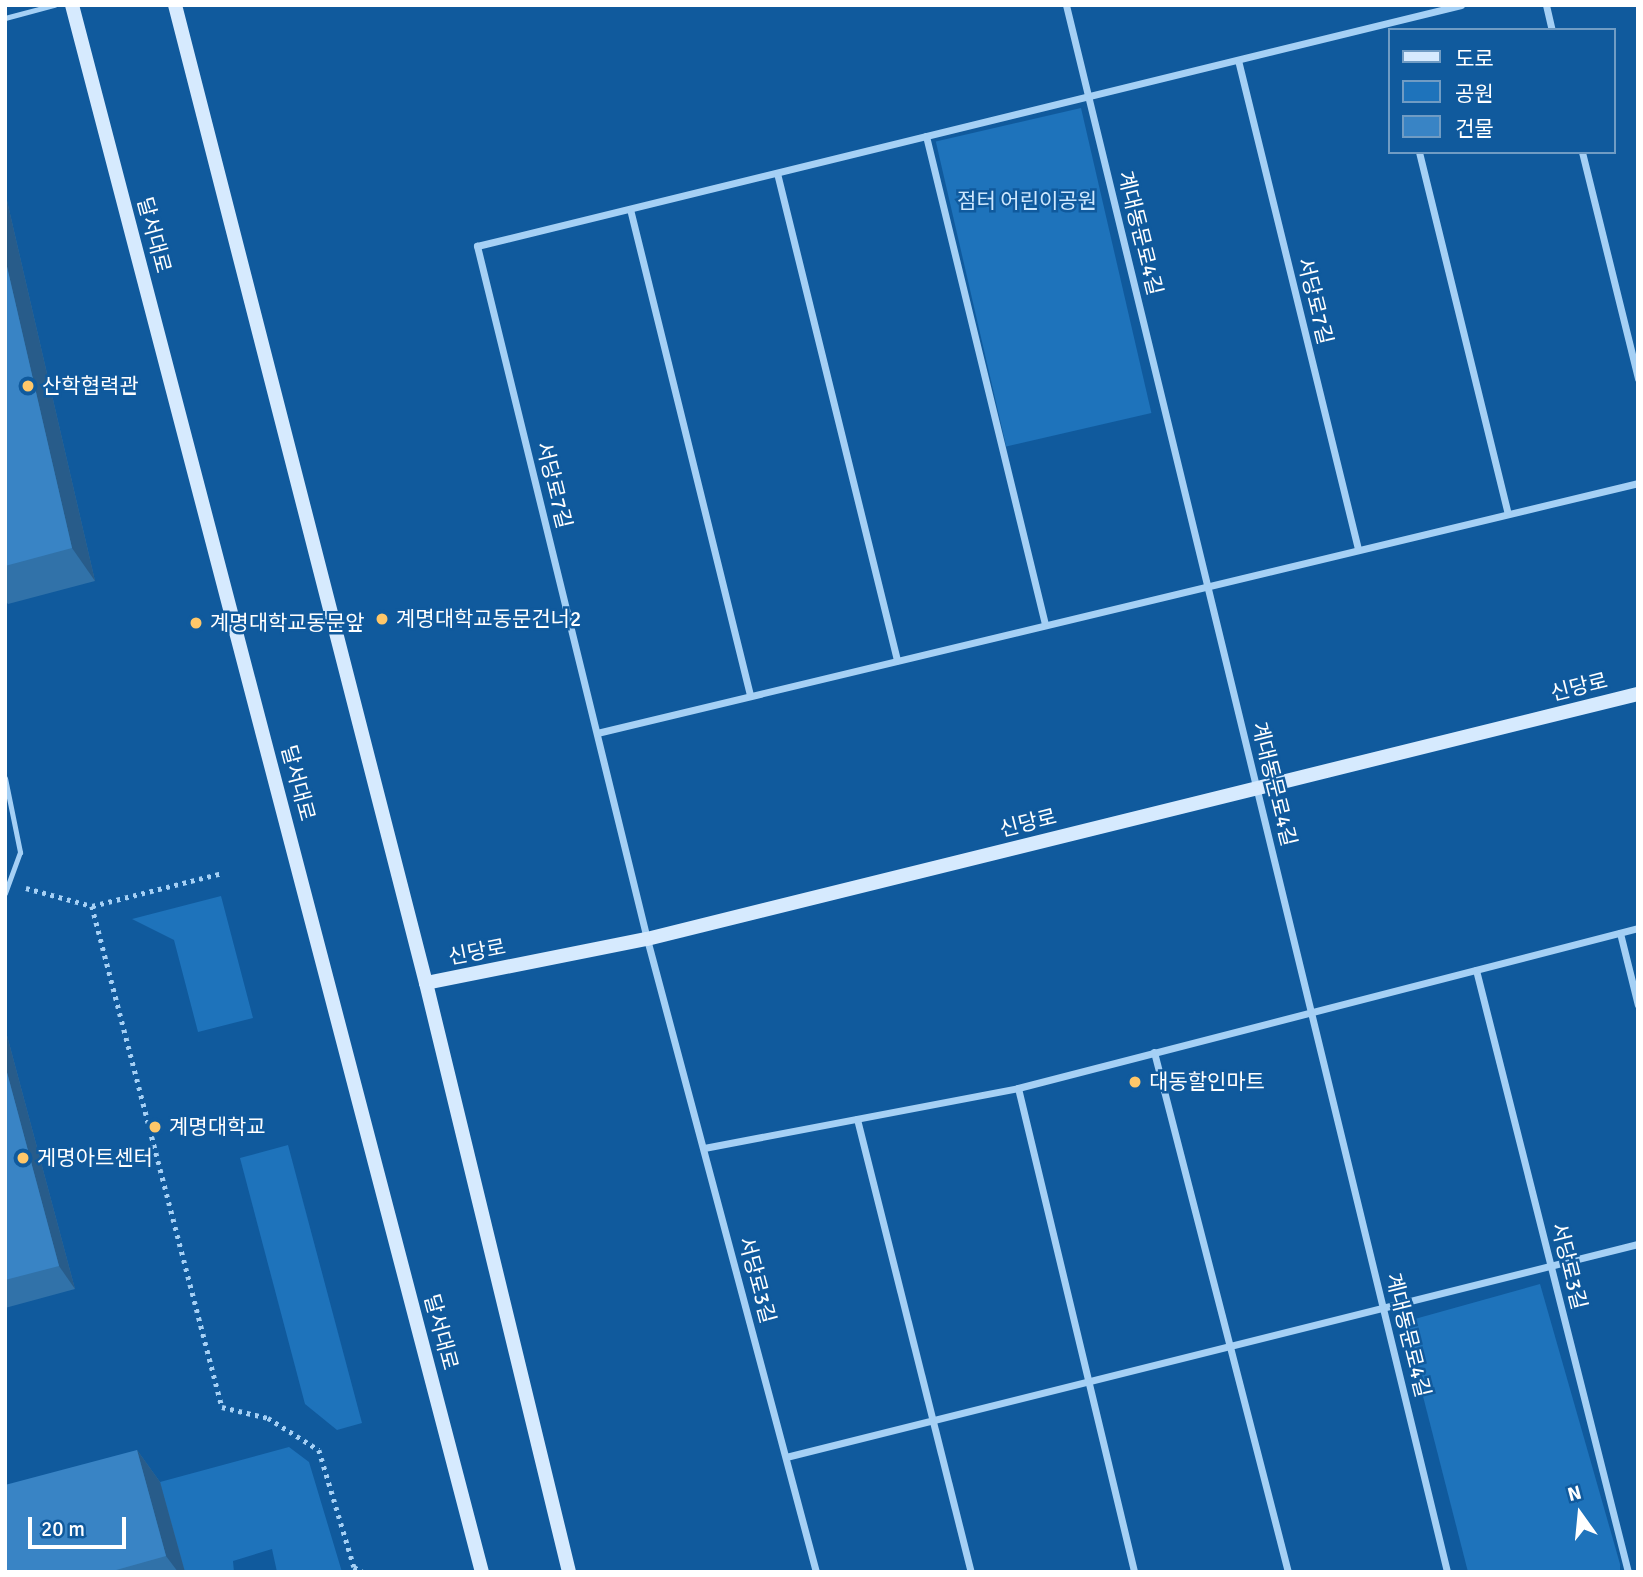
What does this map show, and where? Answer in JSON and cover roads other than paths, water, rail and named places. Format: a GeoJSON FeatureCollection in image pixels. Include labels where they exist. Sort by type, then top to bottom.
{"type":"FeatureCollection","features":[{"type":"Feature","properties":{"kind":"main road","name":"달서대로"},"geometry":{"type":"LineString","coordinates":[[72,5],[482,1572]]}},
{"type":"Feature","properties":{"kind":"main road"},"geometry":{"type":"LineString","coordinates":[[175,5],[426,983],[569,1572]]}},
{"type":"Feature","properties":{"kind":"main road","name":"신당로"},"geometry":{"type":"LineString","coordinates":[[426,983],[647,939],[1638,694]]}},
{"type":"Feature","properties":{"kind":"street","name":"계대동문로4길"},"geometry":{"type":"LineString","coordinates":[[1066,5],[1447,1572]]}},
{"type":"Feature","properties":{"kind":"street","name":"서당로7길"},"geometry":{"type":"LineString","coordinates":[[597,733],[477,246],[1238,60],[1388,27],[1461,5]]}},
{"type":"Feature","properties":{"kind":"street"},"geometry":{"type":"LineString","coordinates":[[1546,5],[1552,28]]}},
{"type":"Feature","properties":{"kind":"street","name":"서당로7길"},"geometry":{"type":"LineString","coordinates":[[1238,60],[1358,549]]}},
{"type":"Feature","properties":{"kind":"street"},"geometry":{"type":"LineString","coordinates":[[926,136],[1045,624]]}},
{"type":"Feature","properties":{"kind":"street"},"geometry":{"type":"LineString","coordinates":[[1419,154],[1507,513]]}},
{"type":"Feature","properties":{"kind":"street"},"geometry":{"type":"LineString","coordinates":[[1582,154],[1638,379]]}},
{"type":"Feature","properties":{"kind":"street"},"geometry":{"type":"LineString","coordinates":[[777,173],[897,660]]}},
{"type":"Feature","properties":{"kind":"street"},"geometry":{"type":"LineString","coordinates":[[630,209],[750,695]]}},
{"type":"Feature","properties":{"kind":"street"},"geometry":{"type":"LineString","coordinates":[[597,733],[1638,482]]}},
{"type":"Feature","properties":{"kind":"street","name":"서당로3길"},"geometry":{"type":"LineString","coordinates":[[597,733],[647,939],[816,1572]]}},
{"type":"Feature","properties":{"kind":"street"},"geometry":{"type":"LineString","coordinates":[[704,1148],[1018,1088],[1638,928]]}},
{"type":"Feature","properties":{"kind":"street"},"geometry":{"type":"LineString","coordinates":[[1620,933],[1638,1005]]}},
{"type":"Feature","properties":{"kind":"street","name":"서당로3길"},"geometry":{"type":"LineString","coordinates":[[1476,970],[1628,1572]]}},
{"type":"Feature","properties":{"kind":"street"},"geometry":{"type":"LineString","coordinates":[[1154,1052],[1288,1572]]}},
{"type":"Feature","properties":{"kind":"street"},"geometry":{"type":"LineString","coordinates":[[1018,1088],[1134,1572]]}},
{"type":"Feature","properties":{"kind":"street"},"geometry":{"type":"LineString","coordinates":[[857,1119],[971,1572]]}},
{"type":"Feature","properties":{"kind":"street"},"geometry":{"type":"LineString","coordinates":[[786,1457],[1638,1244]]}},
{"type":"Feature","properties":{"kind":"lane"},"geometry":{"type":"LineString","coordinates":[[5,18],[54,5]]}},
{"type":"Feature","properties":{"kind":"lane"},"geometry":{"type":"LineString","coordinates":[[5,778],[20,852],[5,893]]}},
{"type":"Feature","properties":{"kind":"place","name":"산학협력관"},"geometry":{"type":"Point","coordinates":[28,386]}},
{"type":"Feature","properties":{"kind":"place","name":"계명대학교동문건너2"},"geometry":{"type":"Point","coordinates":[382,619]}},
{"type":"Feature","properties":{"kind":"place","name":"계명대학교동문앞"},"geometry":{"type":"Point","coordinates":[196,623]}},
{"type":"Feature","properties":{"kind":"place","name":"대동할인마트"},"geometry":{"type":"Point","coordinates":[1135,1082]}},
{"type":"Feature","properties":{"kind":"place","name":"계명대학교"},"geometry":{"type":"Point","coordinates":[155,1127]}},
{"type":"Feature","properties":{"kind":"place","name":"게명아트센터"},"geometry":{"type":"Point","coordinates":[23,1158]}},
{"type":"Feature","properties":{"kind":"park label","name":"점터 어린이공원"},"geometry":{"type":"Point","coordinates":[1027,201]}}]}
